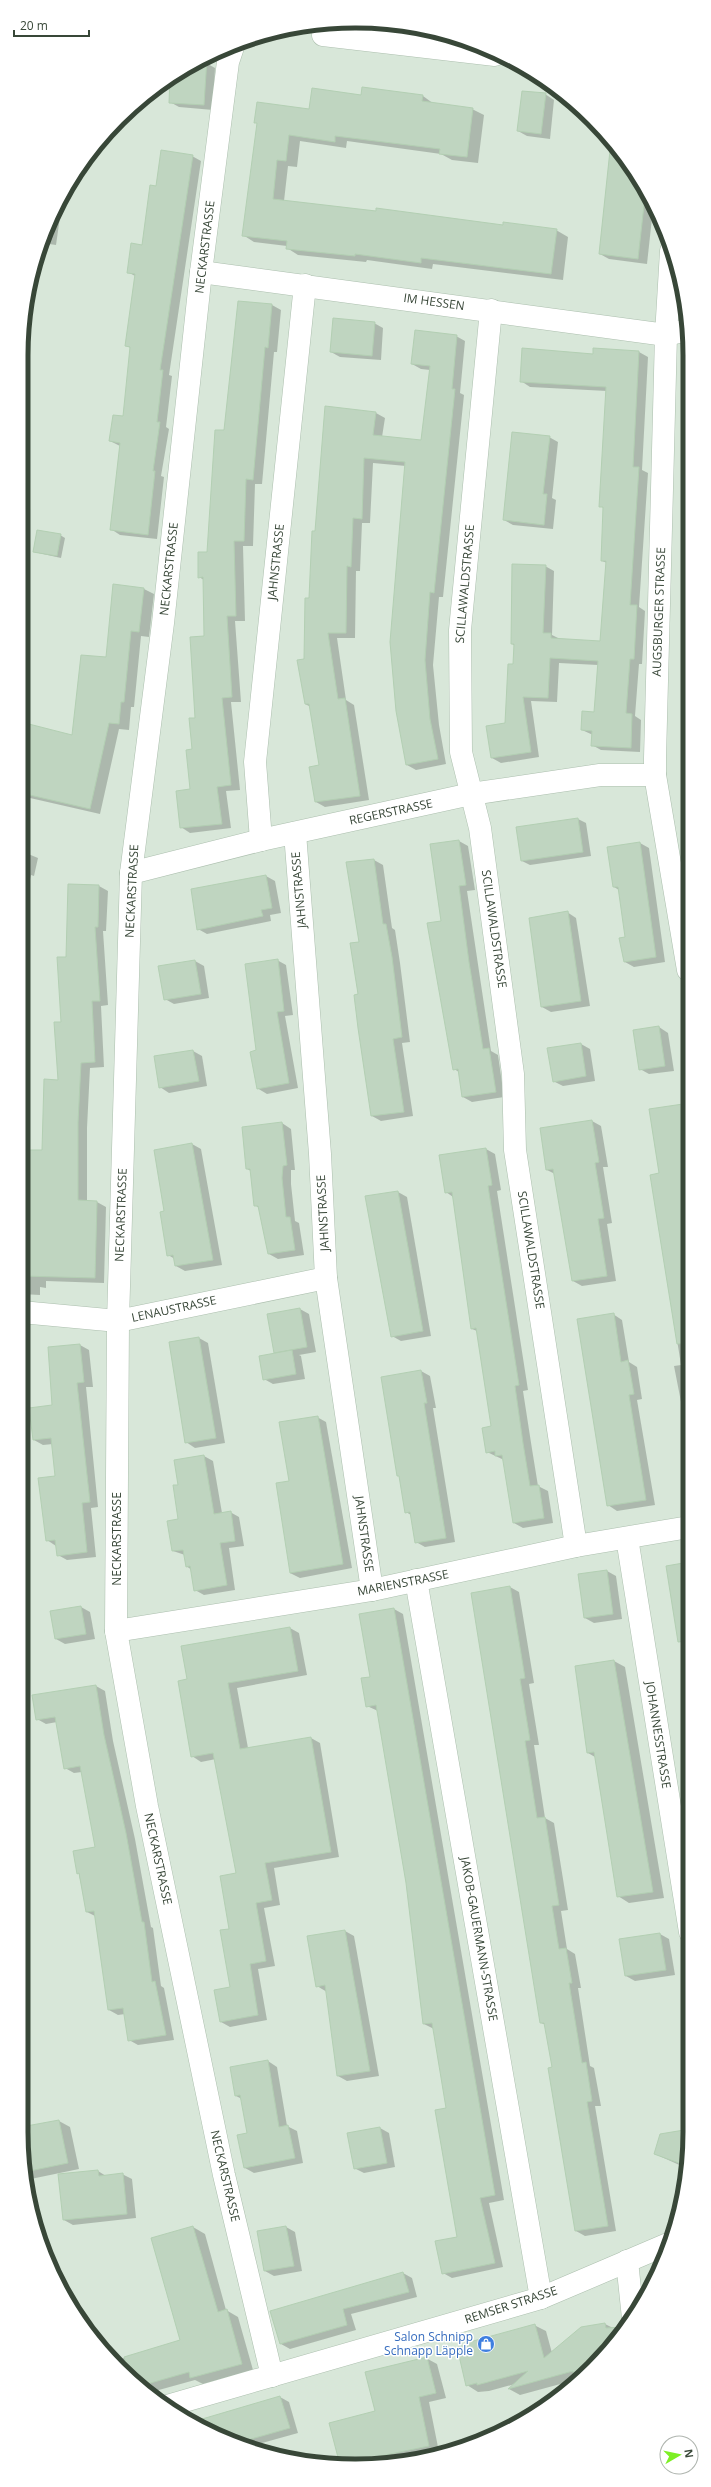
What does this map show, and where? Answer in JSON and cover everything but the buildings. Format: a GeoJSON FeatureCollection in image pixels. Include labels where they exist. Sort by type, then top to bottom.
{"type":"FeatureCollection","features":[{"type":"Feature","properties":{"kind":"street"},"geometry":{"type":"LineString","coordinates":[[323,35],[485,55]]}},
{"type":"Feature","properties":{"kind":"street","name":"NECKARSTRASSE"},"geometry":{"type":"LineString","coordinates":[[231,53],[228,62],[202,272],[162,631],[131,873],[118,1321],[116,1632],[147,1806],[224,2175],[272,2376]]}},
{"type":"Feature","properties":{"kind":"street","name":"AUGSBURGER STRASSE"},"geometry":{"type":"LineString","coordinates":[[670,265],[666,335],[655,775],[683,940]]}},
{"type":"Feature","properties":{"kind":"street","name":"IM HESSEN"},"geometry":{"type":"LineString","coordinates":[[202,272],[491,310],[666,335]]}},
{"type":"Feature","properties":{"kind":"street","name":"JAHNSTRASSE"},"geometry":{"type":"LineString","coordinates":[[261,840],[255,762],[305,285]]}},
{"type":"Feature","properties":{"kind":"street","name":"SCILLAWALDSTRASSE"},"geometry":{"type":"LineString","coordinates":[[491,310],[460,630],[461,752],[480,828],[513,1074],[515,1150],[576,1546]]}},
{"type":"Feature","properties":{"kind":"street"},"geometry":{"type":"LineString","coordinates":[[666,335],[682,331]]}},
{"type":"Feature","properties":{"kind":"street","name":"REGERSTRASSE"},"geometry":{"type":"LineString","coordinates":[[131,873],[261,840],[471,794],[600,775],[655,775]]}},
{"type":"Feature","properties":{"kind":"street","name":"JAHNSTRASSE"},"geometry":{"type":"LineString","coordinates":[[295,833],[320,1154],[326,1278],[372,1590]]}},
{"type":"Feature","properties":{"kind":"street","name":"LENAUSTRASSE"},"geometry":{"type":"LineString","coordinates":[[28,1313],[118,1321],[326,1278]]}},
{"type":"Feature","properties":{"kind":"street","name":"MARIENSTRASSE"},"geometry":{"type":"LineString","coordinates":[[116,1632],[372,1590],[576,1546],[683,1528]]}},
{"type":"Feature","properties":{"kind":"street","name":"JOHANNESSTRASSE"},"geometry":{"type":"LineString","coordinates":[[627,1538],[683,1888]]}},
{"type":"Feature","properties":{"kind":"street","name":"JAKOB-GAUERMANN-STRASSE"},"geometry":{"type":"LineString","coordinates":[[416,1580],[541,2298]]}},
{"type":"Feature","properties":{"kind":"street","name":"REMSER STRASSE"},"geometry":{"type":"LineString","coordinates":[[174,2404],[541,2298],[627,2261],[661,2249]]}},
{"type":"Feature","properties":{"kind":"street"},"geometry":{"type":"LineString","coordinates":[[627,2261],[632,2307]]}},
{"type":"Feature","properties":{"kind":"shaded area"},"geometry":{"type":"Polygon","coordinates":[[[356,28],[419,34],[461,45],[519,72],[537,83],[571,109],[602,140],[628,174],[658,230],[672,271],[680,313],[683,356],[683,2132],[677,2195],[666,2237],[658,2257],[628,2313],[602,2347],[571,2378],[555,2391],[519,2415],[461,2442],[419,2453],[398,2456],[356,2459],[334,2458],[292,2453],[250,2442],[230,2434],[174,2404],[140,2378],[124,2363],[109,2347],[83,2313],[53,2257],[45,2237],[34,2195],[29,2153],[28,356],[34,292],[45,250],[53,230],[83,174],[109,140],[124,124],[140,109],[174,83],[230,53],[250,45],[292,34],[356,28]]]}},
{"type":"Feature","properties":{"kind":"place","name":"Salon Schnipp Schnapp Läpple"},"geometry":{"type":"Point","coordinates":[486,2344]}}]}
